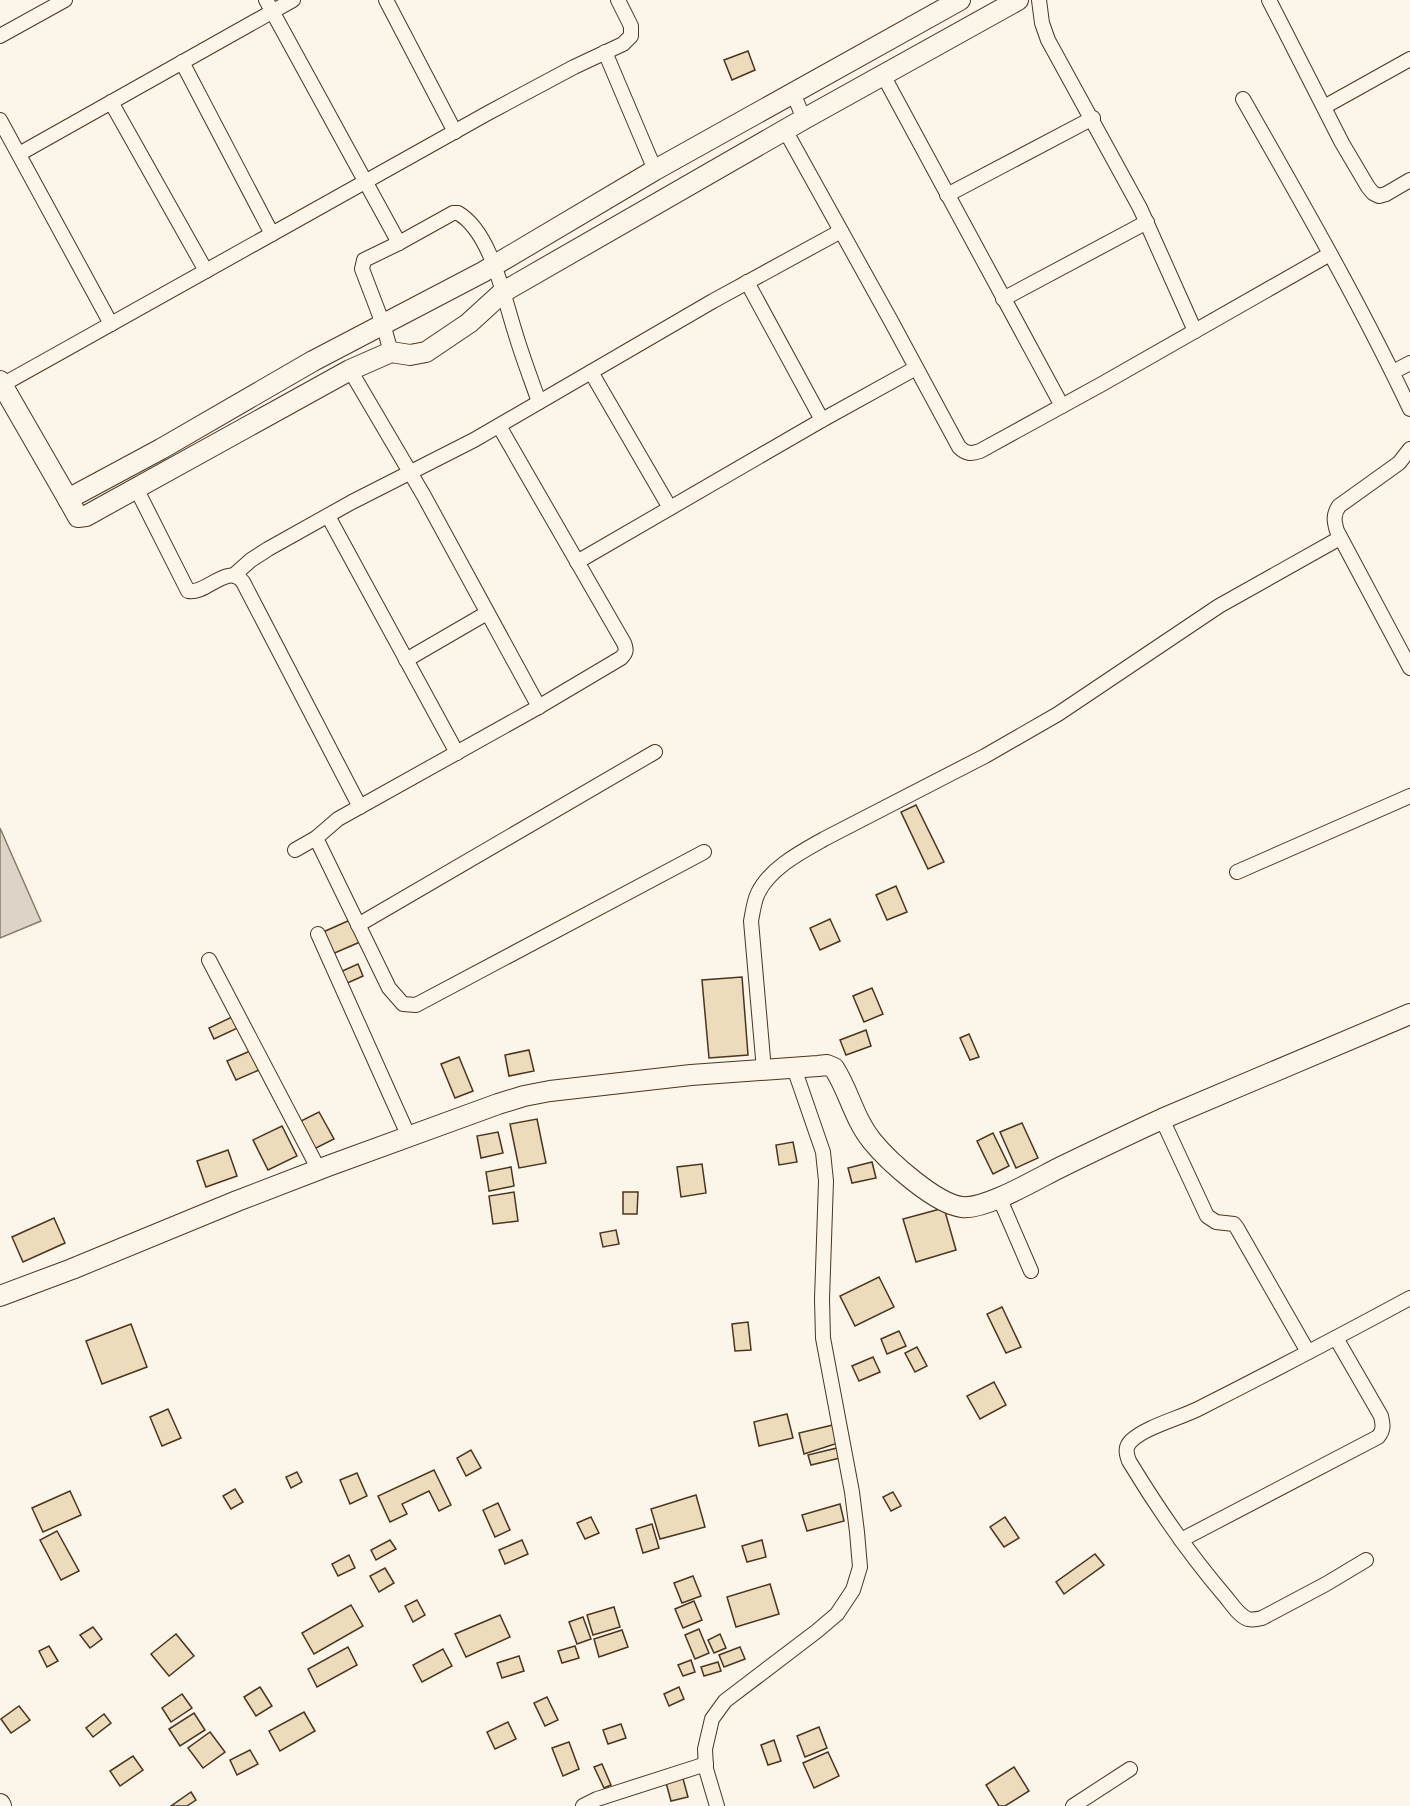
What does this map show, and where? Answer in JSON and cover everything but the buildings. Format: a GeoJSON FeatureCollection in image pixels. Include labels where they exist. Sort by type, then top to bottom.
{"type":"FeatureCollection","features":[{"type":"Feature","properties":{"kind":"street"},"geometry":{"type":"LineString","coordinates":[[0,36],[65,0]]}},
{"type":"Feature","properties":{"kind":"street"},"geometry":{"type":"LineString","coordinates":[[19,153],[182,62],[269,6],[293,0]]}},
{"type":"Feature","properties":{"kind":"street"},"geometry":{"type":"LineString","coordinates":[[386,0],[455,132]]}},
{"type":"Feature","properties":{"kind":"street"},"geometry":{"type":"LineString","coordinates":[[618,0],[631,26],[631,36],[623,44],[455,132],[1,383],[76,514],[86,516],[350,370],[391,352],[410,355],[426,352],[469,323],[503,292],[804,119],[1018,0]]}},
{"type":"Feature","properties":{"kind":"street"},"geometry":{"type":"LineString","coordinates":[[69,499],[313,362],[495,265],[655,170],[960,0]]}},
{"type":"Feature","properties":{"kind":"street"},"geometry":{"type":"LineString","coordinates":[[1040,0],[1045,32],[1147,222],[1195,331]]}},
{"type":"Feature","properties":{"kind":"street"},"geometry":{"type":"LineString","coordinates":[[1269,0],[1358,171],[1373,193],[1383,195],[1410,180]]}},
{"type":"Feature","properties":{"kind":"street"},"geometry":{"type":"LineString","coordinates":[[269,6],[399,243]]}},
{"type":"Feature","properties":{"kind":"street"},"geometry":{"type":"LineString","coordinates":[[605,52],[655,170]]}},
{"type":"Feature","properties":{"kind":"street"},"geometry":{"type":"LineString","coordinates":[[1324,107],[1410,59]]}},
{"type":"Feature","properties":{"kind":"street"},"geometry":{"type":"LineString","coordinates":[[182,62],[272,234]]}},
{"type":"Feature","properties":{"kind":"street"},"geometry":{"type":"LineString","coordinates":[[883,75],[1062,406]]}},
{"type":"Feature","properties":{"kind":"street"},"geometry":{"type":"LineString","coordinates":[[793,93],[804,119]]}},
{"type":"Feature","properties":{"kind":"street"},"geometry":{"type":"LineString","coordinates":[[1244,99],[1330,254],[1393,372],[1410,409]]}},
{"type":"Feature","properties":{"kind":"street"},"geometry":{"type":"LineString","coordinates":[[111,102],[206,271]]}},
{"type":"Feature","properties":{"kind":"street"},"geometry":{"type":"LineString","coordinates":[[947,195],[1093,118]]}},
{"type":"Feature","properties":{"kind":"street"},"geometry":{"type":"LineString","coordinates":[[0,120],[111,324]]}},
{"type":"Feature","properties":{"kind":"street"},"geometry":{"type":"LineString","coordinates":[[785,130],[959,447],[964,452],[972,454],[1062,406],[1330,254]]}},
{"type":"Feature","properties":{"kind":"street"},"geometry":{"type":"LineString","coordinates":[[391,352],[362,264],[368,257],[399,243],[453,213],[458,213],[469,222],[495,265],[539,402]]}},
{"type":"Feature","properties":{"kind":"street"},"geometry":{"type":"LineString","coordinates":[[1003,299],[1147,222]]}},
{"type":"Feature","properties":{"kind":"street"},"geometry":{"type":"LineString","coordinates":[[136,488],[188,591],[195,592],[234,575],[260,553],[499,426],[747,282],[841,231]]}},
{"type":"Feature","properties":{"kind":"street"},"geometry":{"type":"LineString","coordinates":[[747,282],[822,420]]}},
{"type":"Feature","properties":{"kind":"street"},"geometry":{"type":"LineString","coordinates":[[1393,372],[1410,363]]}},
{"type":"Feature","properties":{"kind":"street"},"geometry":{"type":"LineString","coordinates":[[577,562],[916,368]]}},
{"type":"Feature","properties":{"kind":"street"},"geometry":{"type":"LineString","coordinates":[[350,370],[539,706]]}},
{"type":"Feature","properties":{"kind":"street"},"geometry":{"type":"LineString","coordinates":[[591,372],[670,508]]}},
{"type":"Feature","properties":{"kind":"street"},"geometry":{"type":"LineString","coordinates":[[295,850],[316,838],[333,823],[539,706],[625,654],[624,643],[499,426]]}},
{"type":"Feature","properties":{"kind":"street"},"geometry":{"type":"LineString","coordinates":[[1410,449],[1399,463],[1339,506],[1334,522],[1340,538],[1410,668]]}},
{"type":"Feature","properties":{"kind":"street"},"geometry":{"type":"LineString","coordinates":[[328,516],[457,753]]}},
{"type":"Feature","properties":{"kind":"street"},"geometry":{"type":"LineString","coordinates":[[764,1070],[751,921],[758,893],[765,882],[782,865],[803,850],[985,756],[1058,714],[1219,606],[1340,538]]}},
{"type":"Feature","properties":{"kind":"street"},"geometry":{"type":"LineString","coordinates":[[234,575],[243,582],[360,807]]}},
{"type":"Feature","properties":{"kind":"street"},"geometry":{"type":"LineString","coordinates":[[406,660],[487,613]]}},
{"type":"Feature","properties":{"kind":"street"},"geometry":{"type":"LineString","coordinates":[[358,925],[655,752]]}},
{"type":"Feature","properties":{"kind":"street"},"geometry":{"type":"LineString","coordinates":[[1237,872],[1410,796]]}},
{"type":"Feature","properties":{"kind":"street"},"geometry":{"type":"LineString","coordinates":[[316,838],[389,988],[403,1004],[416,1005],[704,852]]}},
{"type":"Feature","properties":{"kind":"street"},"geometry":{"type":"LineString","coordinates":[[318,934],[409,1137]]}},
{"type":"Feature","properties":{"kind":"street"},"geometry":{"type":"LineString","coordinates":[[209,960],[319,1170]]}},
{"type":"Feature","properties":{"kind":"street"},"geometry":{"type":"LineString","coordinates":[[0,1296],[237,1201],[498,1104],[540,1093],[691,1075],[827,1065],[834,1068],[859,1121],[872,1141],[916,1183],[953,1206],[968,1208],[999,1197],[1162,1119],[1410,1014]]}},
{"type":"Feature","properties":{"kind":"street"},"geometry":{"type":"LineString","coordinates":[[717,1806],[711,1791],[705,1749],[712,1719],[725,1701],[837,1614],[853,1590],[860,1567],[852,1492],[823,1338],[822,1288],[826,1181],[823,1152],[794,1068]]}},
{"type":"Feature","properties":{"kind":"street"},"geometry":{"type":"LineString","coordinates":[[1162,1119],[1206,1216],[1216,1222],[1234,1224],[1238,1228],[1308,1352]]}},
{"type":"Feature","properties":{"kind":"street"},"geometry":{"type":"LineString","coordinates":[[999,1197],[1030,1271]]}},
{"type":"Feature","properties":{"kind":"street"},"geometry":{"type":"LineString","coordinates":[[1366,1560],[1262,1618],[1247,1618],[1214,1584],[1157,1506],[1129,1461],[1126,1454],[1127,1446],[1141,1434],[1191,1412],[1410,1298]]}},
{"type":"Feature","properties":{"kind":"street"},"geometry":{"type":"LineString","coordinates":[[1181,1540],[1378,1437],[1383,1432],[1384,1425],[1381,1416],[1336,1338]]}},
{"type":"Feature","properties":{"kind":"street"},"geometry":{"type":"LineString","coordinates":[[583,1806],[597,1799],[706,1764]]}},
{"type":"Feature","properties":{"kind":"street"},"geometry":{"type":"LineString","coordinates":[[1073,1806],[1130,1769]]}},
{"type":"Feature","properties":{"kind":"shaded area"},"geometry":{"type":"Polygon","coordinates":[[[0,828],[41,921],[0,938],[0,828]]]}}]}
